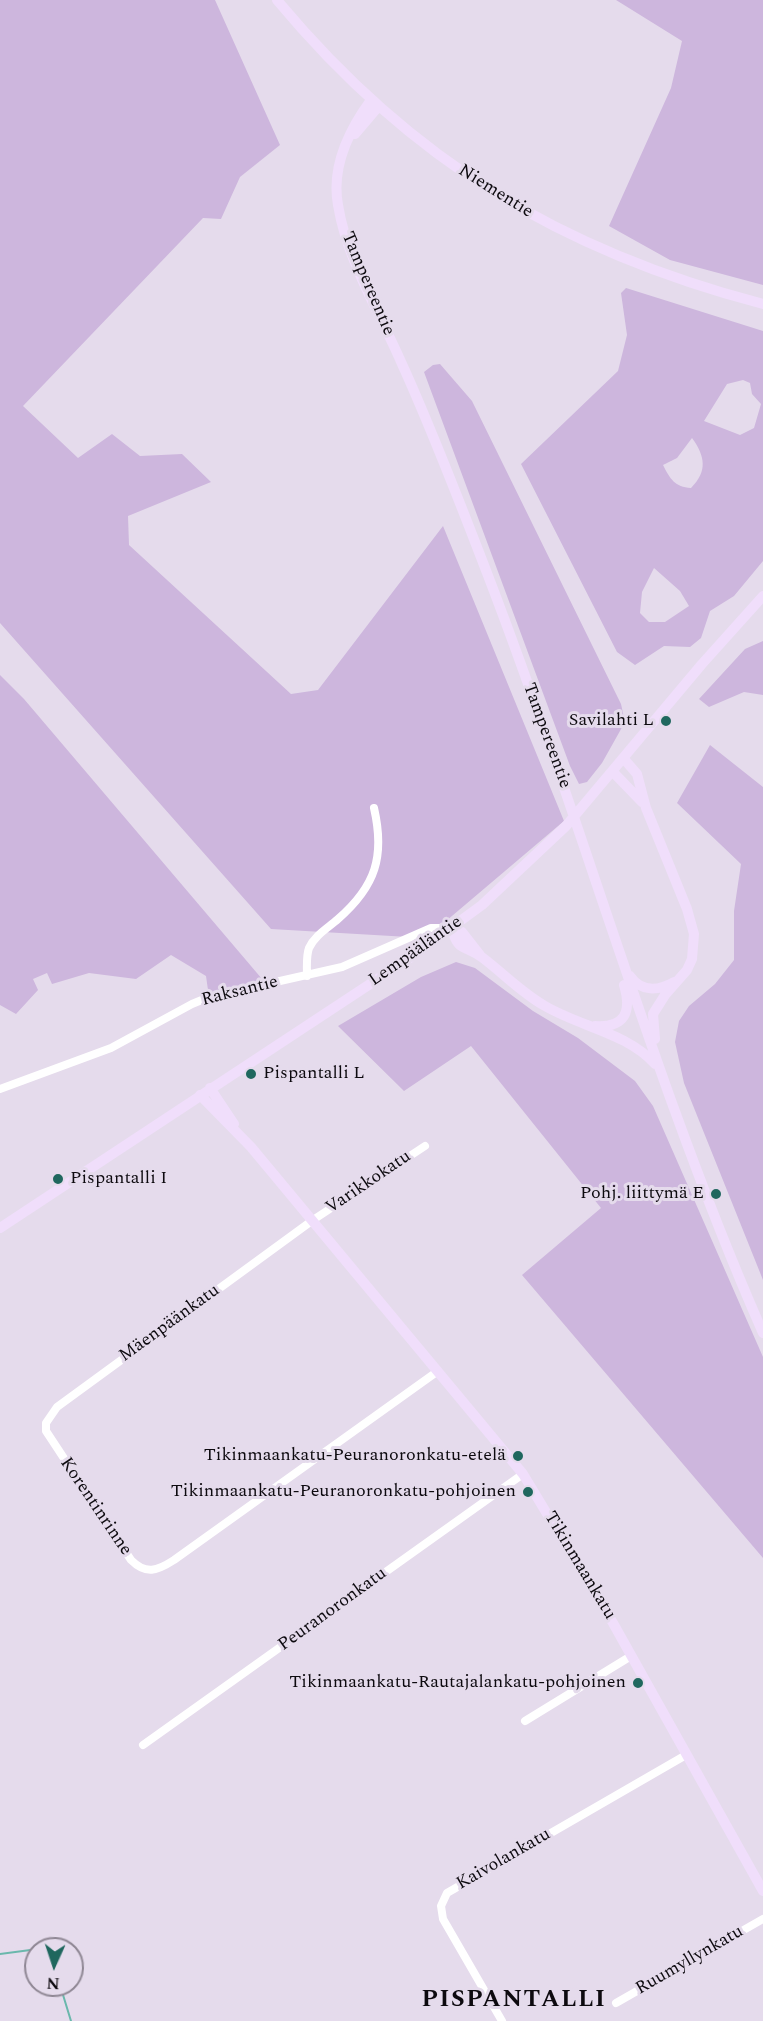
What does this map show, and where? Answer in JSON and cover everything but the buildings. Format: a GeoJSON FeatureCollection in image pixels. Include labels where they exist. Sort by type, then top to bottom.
{"type":"FeatureCollection","features":[{"type":"Feature","properties":{"kind":"main road","name":"Niementie"},"geometry":{"type":"LineString","coordinates":[[277,0],[318,50],[374,104],[425,147],[542,222],[656,271],[763,304]]}},
{"type":"Feature","properties":{"kind":"main road","name":"Tampereentie"},"geometry":{"type":"LineString","coordinates":[[374,104],[348,141],[337,168],[336,190],[345,235],[402,364],[487,574],[566,791],[659,1069],[708,1202],[763,1333]]}},
{"type":"Feature","properties":{"kind":"main road","name":"Lempääläntie"},"geometry":{"type":"LineString","coordinates":[[0,1228],[452,928],[525,867],[613,772],[702,664],[763,596]]}},
{"type":"Feature","properties":{"kind":"main road"},"geometry":{"type":"LineString","coordinates":[[624,759],[637,774],[646,808],[687,909],[694,934],[692,959],[659,1003],[652,1019],[665,1085]]}},
{"type":"Feature","properties":{"kind":"main road"},"geometry":{"type":"LineString","coordinates":[[613,772],[633,790],[646,808]]}},
{"type":"Feature","properties":{"kind":"main road"},"geometry":{"type":"LineString","coordinates":[[452,928],[455,941],[464,949],[480,956],[526,994],[577,1022],[637,1047],[659,1069]]}},
{"type":"Feature","properties":{"kind":"main road"},"geometry":{"type":"LineString","coordinates":[[577,1022],[604,1027],[614,1025],[626,1012],[627,995],[617,962],[613,931]]}},
{"type":"Feature","properties":{"kind":"main road"},"geometry":{"type":"LineString","coordinates":[[625,968],[635,983],[649,989],[660,988],[679,979]]}},
{"type":"Feature","properties":{"kind":"main road","name":"Tikinmaankatu"},"geometry":{"type":"LineString","coordinates":[[210,1088],[238,1132]]}},
{"type":"Feature","properties":{"kind":"main road","name":"Tikinmaankatu"},"geometry":{"type":"LineString","coordinates":[[200,1095],[238,1132],[313,1220],[523,1474],[631,1656],[763,1891]]}},
{"type":"Feature","properties":{"kind":"street"},"geometry":{"type":"LineString","coordinates":[[307,976],[308,950],[315,938],[356,903],[370,884],[380,850],[374,808]]}},
{"type":"Feature","properties":{"kind":"street","name":"Raksantie"},"geometry":{"type":"LineString","coordinates":[[0,1089],[111,1048],[192,1004],[210,997],[307,976],[364,959],[430,928],[452,928]]}},
{"type":"Feature","properties":{"kind":"street","name":"Varikkokatu"},"geometry":{"type":"LineString","coordinates":[[313,1220],[425,1146]]}},
{"type":"Feature","properties":{"kind":"street","name":"Mäenpäänkatu"},"geometry":{"type":"LineString","coordinates":[[50,1439],[46,1423],[57,1407],[313,1220]]}},
{"type":"Feature","properties":{"kind":"street","name":"Korentinrinne"},"geometry":{"type":"LineString","coordinates":[[50,1439],[131,1560],[144,1571],[161,1568],[174,1560],[438,1371]]}},
{"type":"Feature","properties":{"kind":"street","name":"Peuranoronkatu"},"geometry":{"type":"LineString","coordinates":[[142,1745],[523,1474]]}},
{"type":"Feature","properties":{"kind":"street"},"geometry":{"type":"LineString","coordinates":[[525,1721],[631,1656]]}},
{"type":"Feature","properties":{"kind":"street","name":"Kaivolankatu"},"geometry":{"type":"LineString","coordinates":[[502,2021],[443,1919],[441,1906],[447,1893],[686,1755]]}},
{"type":"Feature","properties":{"kind":"street","name":"Ruumyllynkatu"},"geometry":{"type":"LineString","coordinates":[[616,2003],[763,1919]]}},
{"type":"Feature","properties":{"kind":"shaded area"},"geometry":{"type":"Polygon","coordinates":[[[0,0],[215,0],[280,145],[240,177],[221,219],[203,218],[23,406],[78,458],[112,434],[140,456],[182,454],[211,482],[128,516],[129,545],[291,694],[318,690],[443,526],[564,821],[426,938],[271,929],[0,623],[0,0]]]}},
{"type":"Feature","properties":{"kind":"shaded area"},"geometry":{"type":"Polygon","coordinates":[[[616,0],[763,0],[763,285],[670,260],[609,226],[671,88],[682,41],[616,0]]]}},
{"type":"Feature","properties":{"kind":"shaded area"},"geometry":{"type":"Polygon","coordinates":[[[626,288],[763,331],[763,561],[734,596],[710,611],[701,638],[690,647],[664,646],[635,665],[617,652],[521,464],[618,371],[627,335],[621,293],[626,288]],[[743,380],[727,384],[704,421],[740,435],[754,428],[761,404],[752,394],[750,383],[743,380]],[[692,438],[677,458],[663,465],[674,481],[681,486],[691,488],[700,476],[703,463],[700,451],[692,438]],[[654,568],[642,592],[640,613],[649,622],[665,622],[689,606],[680,591],[654,568]]]}},
{"type":"Feature","properties":{"kind":"shaded area"},"geometry":{"type":"Polygon","coordinates":[[[440,364],[472,401],[621,704],[625,722],[602,763],[587,782],[579,784],[570,766],[424,372],[433,365],[440,364]]]}},
{"type":"Feature","properties":{"kind":"shaded area"},"geometry":{"type":"Polygon","coordinates":[[[763,641],[763,695],[744,692],[709,707],[699,699],[745,649],[763,641]]]}},
{"type":"Feature","properties":{"kind":"shaded area"},"geometry":{"type":"Polygon","coordinates":[[[0,675],[24,699],[268,986],[209,997],[206,976],[171,955],[136,979],[89,973],[52,984],[47,973],[33,979],[38,990],[16,1014],[0,1005],[0,675]]]}},
{"type":"Feature","properties":{"kind":"shaded area"},"geometry":{"type":"Polygon","coordinates":[[[710,745],[763,787],[763,1280],[684,1083],[675,1042],[679,1021],[689,1006],[715,984],[734,960],[734,911],[741,864],[677,803],[710,745]]]}},
{"type":"Feature","properties":{"kind":"shaded area"},"geometry":{"type":"Polygon","coordinates":[[[456,962],[475,968],[533,1011],[578,1038],[635,1081],[653,1106],[763,1357],[763,1558],[522,1275],[601,1208],[471,1046],[404,1091],[338,1026],[421,977],[456,962]]]}},
{"type":"Feature","properties":{"kind":"waterway"},"geometry":{"type":"LineString","coordinates":[[0,1954],[24,1951]]}},
{"type":"Feature","properties":{"kind":"waterway"},"geometry":{"type":"LineString","coordinates":[[64,1997],[71,2021]]}},
{"type":"Feature","properties":{"kind":"place","name":"Savilahti L"},"geometry":{"type":"Point","coordinates":[666,721]}},
{"type":"Feature","properties":{"kind":"place","name":"Pispantalli L"},"geometry":{"type":"Point","coordinates":[251,1074]}},
{"type":"Feature","properties":{"kind":"place","name":"Pispantalli I"},"geometry":{"type":"Point","coordinates":[58,1179]}},
{"type":"Feature","properties":{"kind":"place","name":"Pohj. liittymä E"},"geometry":{"type":"Point","coordinates":[716,1194]}},
{"type":"Feature","properties":{"kind":"place","name":"Tikinmaankatu-Peuranoronkatu-etelä"},"geometry":{"type":"Point","coordinates":[518,1456]}},
{"type":"Feature","properties":{"kind":"place","name":"Tikinmaankatu-Peuranoronkatu-pohjoinen"},"geometry":{"type":"Point","coordinates":[528,1492]}},
{"type":"Feature","properties":{"kind":"place","name":"Tikinmaankatu-Rautajalankatu-pohjoinen"},"geometry":{"type":"Point","coordinates":[638,1683]}},
{"type":"Feature","properties":{"kind":"district","name":"PISPANTALLI"},"geometry":{"type":"Point","coordinates":[514,2001]}}]}
